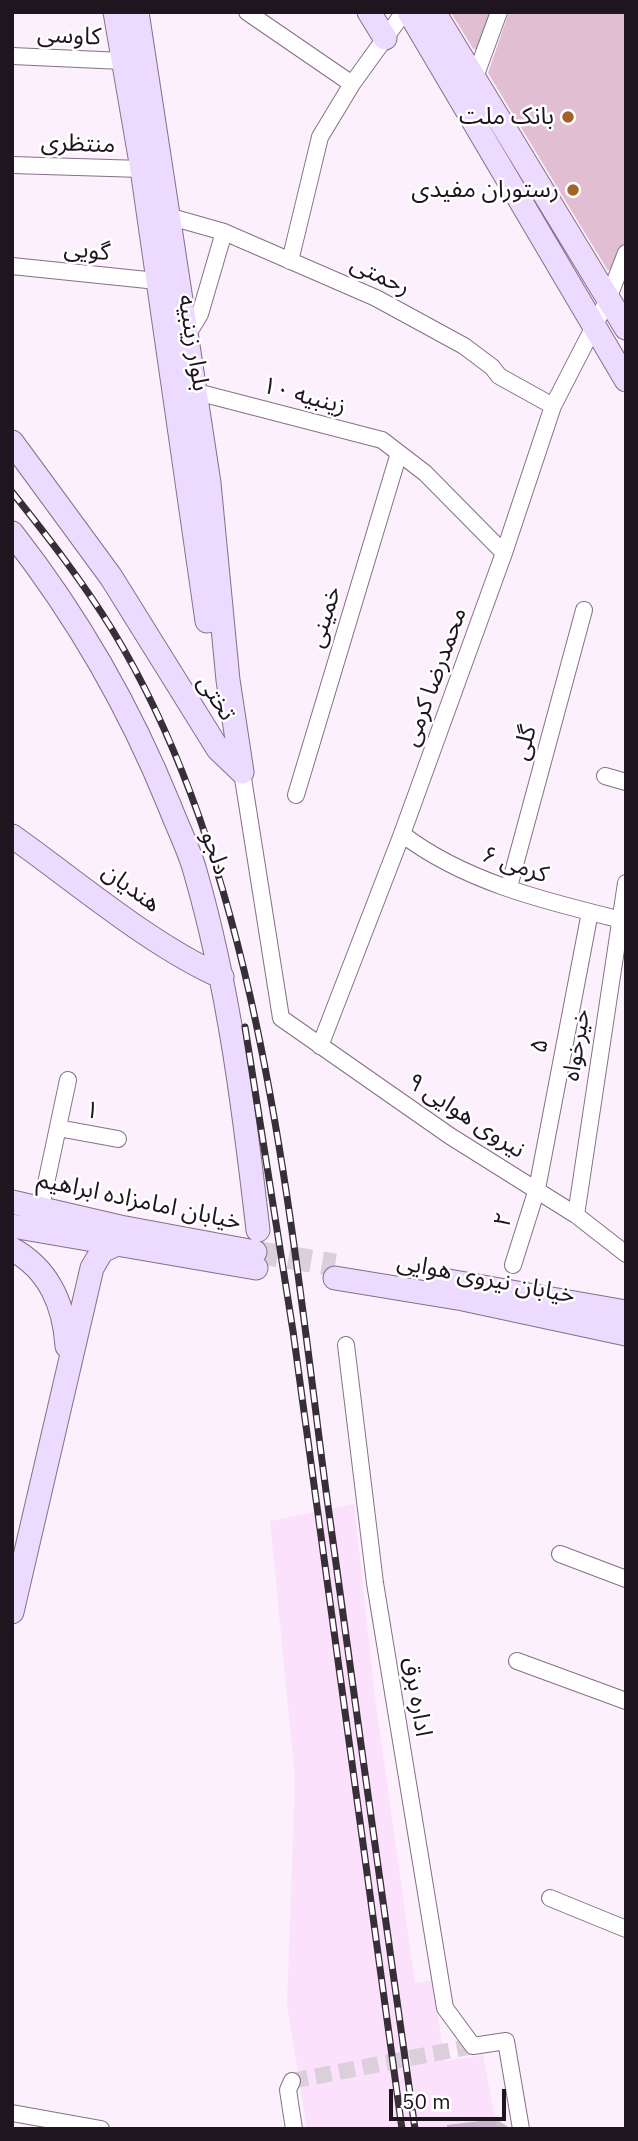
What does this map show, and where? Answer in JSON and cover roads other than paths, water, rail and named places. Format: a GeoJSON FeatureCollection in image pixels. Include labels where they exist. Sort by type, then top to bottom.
{"type":"FeatureCollection","features":[{"type":"Feature","properties":{"kind":"street","name":"بلوار زینبیه"},"geometry":{"type":"LineString","coordinates":[[115,12],[162,266],[208,626],[228,680]]}},
{"type":"Feature","properties":{"kind":"street","name":"بلوار زینبیه"},"geometry":{"type":"LineString","coordinates":[[137,12],[171,218],[162,266],[186,337],[209,484],[228,680],[242,772]]}},
{"type":"Feature","properties":{"kind":"street"},"geometry":{"type":"LineString","coordinates":[[247,12],[352,84]]}},
{"type":"Feature","properties":{"kind":"street"},"geometry":{"type":"LineString","coordinates":[[369,12],[385,38]]}},
{"type":"Feature","properties":{"kind":"street"},"geometry":{"type":"LineString","coordinates":[[290,261],[320,137],[352,84],[404,12]]}},
{"type":"Feature","properties":{"kind":"street"},"geometry":{"type":"LineString","coordinates":[[409,12],[626,380]]}},
{"type":"Feature","properties":{"kind":"street"},"geometry":{"type":"LineString","coordinates":[[434,12],[626,328]]}},
{"type":"Feature","properties":{"kind":"street"},"geometry":{"type":"LineString","coordinates":[[474,80],[499,12]]}},
{"type":"Feature","properties":{"kind":"street","name":"کاوسی"},"geometry":{"type":"LineString","coordinates":[[12,56],[123,61]]}},
{"type":"Feature","properties":{"kind":"street","name":"منتظری"},"geometry":{"type":"LineString","coordinates":[[12,165],[142,169]]}},
{"type":"Feature","properties":{"kind":"street","name":"رحمتی"},"geometry":{"type":"LineString","coordinates":[[171,218],[224,232],[420,321],[464,346],[492,367],[499,376],[554,406]]}},
{"type":"Feature","properties":{"kind":"street"},"geometry":{"type":"LineString","coordinates":[[186,337],[200,314],[224,232]]}},
{"type":"Feature","properties":{"kind":"street","name":"محمدرضا کرمی"},"geometry":{"type":"LineString","coordinates":[[320,1046],[402,834],[505,553],[554,406],[608,299],[626,253]]}},
{"type":"Feature","properties":{"kind":"street","name":"گویی"},"geometry":{"type":"LineString","coordinates":[[12,266],[162,266]]}},
{"type":"Feature","properties":{"kind":"street","name":"زینبیه ۱۰"},"geometry":{"type":"LineString","coordinates":[[193,391],[382,440],[425,472],[505,553]]}},
{"type":"Feature","properties":{"kind":"street","name":"تختی"},"geometry":{"type":"LineString","coordinates":[[12,442],[65,510],[111,577],[218,749],[242,772]]}},
{"type":"Feature","properties":{"kind":"street","name":"خمینی"},"geometry":{"type":"LineString","coordinates":[[296,795],[399,453]]}},
{"type":"Feature","properties":{"kind":"street","name":"دلجو"},"geometry":{"type":"LineString","coordinates":[[12,533],[53,585],[149,756],[194,867],[222,977],[245,1116],[257,1250]]}},
{"type":"Feature","properties":{"kind":"street","name":"گلی"},"geometry":{"type":"LineString","coordinates":[[509,887],[584,610]]}},
{"type":"Feature","properties":{"kind":"street","name":"نیروی هوایی ۹"},"geometry":{"type":"LineString","coordinates":[[242,772],[281,1018],[450,1136],[576,1214],[626,1254]]}},
{"type":"Feature","properties":{"kind":"street"},"geometry":{"type":"LineString","coordinates":[[605,776],[626,782]]}},
{"type":"Feature","properties":{"kind":"street","name":"کرمی ۶"},"geometry":{"type":"LineString","coordinates":[[402,834],[430,856],[456,869],[623,920]]}},
{"type":"Feature","properties":{"kind":"street","name":"هندیان"},"geometry":{"type":"LineString","coordinates":[[12,836],[168,947],[197,966],[222,977]]}},
{"type":"Feature","properties":{"kind":"street","name":"خیرخواه"},"geometry":{"type":"LineString","coordinates":[[576,1214],[623,920],[626,883]]}},
{"type":"Feature","properties":{"kind":"street","name":"۵"},"geometry":{"type":"LineString","coordinates":[[537,1189],[590,912]]}},
{"type":"Feature","properties":{"kind":"street"},"geometry":{"type":"LineString","coordinates":[[41,1208],[68,1080]]}},
{"type":"Feature","properties":{"kind":"street","name":"۱"},"geometry":{"type":"LineString","coordinates":[[58,1128],[118,1139]]}},
{"type":"Feature","properties":{"kind":"street","name":"۲"},"geometry":{"type":"LineString","coordinates":[[513,1265],[537,1189]]}},
{"type":"Feature","properties":{"kind":"street","name":"خیابان امامزاده ابراهیم"},"geometry":{"type":"LineString","coordinates":[[12,1202],[120,1227],[257,1250]]}},
{"type":"Feature","properties":{"kind":"street","name":"خیابان امامزاده ابراهیم"},"geometry":{"type":"LineString","coordinates":[[12,1226],[117,1244],[257,1250]]}},
{"type":"Feature","properties":{"kind":"street"},"geometry":{"type":"LineString","coordinates":[[12,1612],[92,1268],[102,1251],[117,1244]]}},
{"type":"Feature","properties":{"kind":"street"},"geometry":{"type":"LineString","coordinates":[[12,1249],[40,1271],[55,1290],[65,1319],[68,1367]]}},
{"type":"Feature","properties":{"kind":"street","name":"خیابان نیروی هوایی"},"geometry":{"type":"LineString","coordinates":[[626,1312],[335,1271],[626,1334]]}},
{"type":"Feature","properties":{"kind":"street","name":"اداره برق"},"geometry":{"type":"LineString","coordinates":[[346,1345],[376,1583],[444,2008],[473,2046],[506,2041],[522,2129]]}},
{"type":"Feature","properties":{"kind":"street"},"geometry":{"type":"LineString","coordinates":[[560,1554],[626,1579]]}},
{"type":"Feature","properties":{"kind":"street"},"geometry":{"type":"LineString","coordinates":[[517,1661],[626,1701]]}},
{"type":"Feature","properties":{"kind":"street"},"geometry":{"type":"LineString","coordinates":[[550,1898],[626,1929]]}},
{"type":"Feature","properties":{"kind":"street"},"geometry":{"type":"LineString","coordinates":[[290,2085],[294,2129]]}},
{"type":"Feature","properties":{"kind":"street"},"geometry":{"type":"LineString","coordinates":[[12,2112],[101,2129]]}},
{"type":"Feature","properties":{"kind":"tunnel"},"geometry":{"type":"LineString","coordinates":[[255,1252],[335,1265]]}},
{"type":"Feature","properties":{"kind":"tunnel"},"geometry":{"type":"LineString","coordinates":[[292,2081],[473,2046]]}},
{"type":"Feature","properties":{"kind":"railway"},"geometry":{"type":"LineString","coordinates":[[12,492],[102,613],[163,727],[204,829],[236,937],[261,1048],[298,1273],[415,2129]]}},
{"type":"Feature","properties":{"kind":"railway"},"geometry":{"type":"LineString","coordinates":[[245,1027],[293,1331],[402,2129]]}},
{"type":"Feature","properties":{"kind":"place","name":"بانک ملت"},"geometry":{"type":"Point","coordinates":[568,117]}},
{"type":"Feature","properties":{"kind":"place","name":"رستوران مفیدی"},"geometry":{"type":"Point","coordinates":[573,190]}}]}
